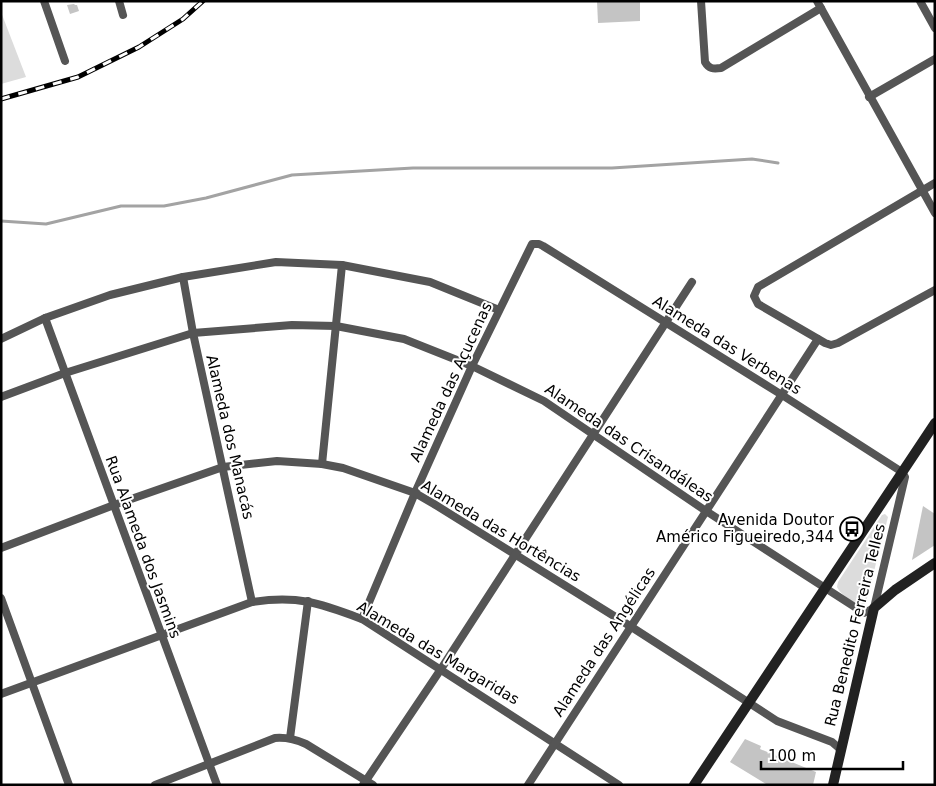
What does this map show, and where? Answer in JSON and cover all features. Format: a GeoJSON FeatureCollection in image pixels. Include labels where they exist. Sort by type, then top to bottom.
{"type":"FeatureCollection","features":[{"type":"Feature","properties":{"kind":"main road"},"geometry":{"type":"LineString","coordinates":[[694,785],[935,423]]}},
{"type":"Feature","properties":{"kind":"main road"},"geometry":{"type":"LineString","coordinates":[[874,608],[895,590],[935,563]]}},
{"type":"Feature","properties":{"kind":"main road","name":"Rua Benedito Ferreira Telles"},"geometry":{"type":"LineString","coordinates":[[833,785],[874,608]]}},
{"type":"Feature","properties":{"kind":"street"},"geometry":{"type":"LineString","coordinates":[[44,1],[65,61]]}},
{"type":"Feature","properties":{"kind":"street"},"geometry":{"type":"LineString","coordinates":[[119,1],[124,15]]}},
{"type":"Feature","properties":{"kind":"street"},"geometry":{"type":"LineString","coordinates":[[701,1],[705,62],[708,67],[713,69],[721,68],[819,5],[935,213]]}},
{"type":"Feature","properties":{"kind":"street"},"geometry":{"type":"LineString","coordinates":[[920,1],[935,28]]}},
{"type":"Feature","properties":{"kind":"street"},"geometry":{"type":"LineString","coordinates":[[869,97],[935,59]]}},
{"type":"Feature","properties":{"kind":"street"},"geometry":{"type":"LineString","coordinates":[[935,183],[758,287],[754,296],[758,304],[831,345],[838,343],[935,290]]}},
{"type":"Feature","properties":{"kind":"street","name":"Alameda das Açucenas"},"geometry":{"type":"LineString","coordinates":[[362,619],[415,493],[472,366],[532,244],[536,244]]}},
{"type":"Feature","properties":{"kind":"street","name":"Alameda das Verbenas"},"geometry":{"type":"LineString","coordinates":[[536,244],[543,246],[666,322],[902,472]]}},
{"type":"Feature","properties":{"kind":"street"},"geometry":{"type":"LineString","coordinates":[[1,338],[45,318],[110,296],[183,277],[276,262],[342,264],[430,282],[499,310]]}},
{"type":"Feature","properties":{"kind":"street"},"geometry":{"type":"LineString","coordinates":[[322,464],[342,264]]}},
{"type":"Feature","properties":{"kind":"street","name":"Alameda dos Manacás"},"geometry":{"type":"LineString","coordinates":[[183,277],[193,333],[252,602]]}},
{"type":"Feature","properties":{"kind":"street"},"geometry":{"type":"LineString","coordinates":[[154,785],[210,765],[275,738],[290,738],[306,744],[367,783],[692,282]]}},
{"type":"Feature","properties":{"kind":"street","name":"Rua Alameda dos Jasmins"},"geometry":{"type":"LineString","coordinates":[[45,318],[216,785]]}},
{"type":"Feature","properties":{"kind":"street","name":"Alameda das Crisandáleas"},"geometry":{"type":"LineString","coordinates":[[1,397],[65,373],[193,333],[292,325],[336,326],[404,339],[472,366],[544,401],[706,511],[859,611],[867,612],[874,608]]}},
{"type":"Feature","properties":{"kind":"street","name":"Alameda das Angélicas"},"geometry":{"type":"LineString","coordinates":[[528,785],[818,339]]}},
{"type":"Feature","properties":{"kind":"street","name":"Alameda das Hortências"},"geometry":{"type":"LineString","coordinates":[[1,548],[114,505],[223,467],[277,461],[322,464],[343,468],[415,493],[516,554],[777,721],[832,742],[840,751]]}},
{"type":"Feature","properties":{"kind":"street","name":"Rua Benedito Ferreira Telles"},"geometry":{"type":"LineString","coordinates":[[874,608],[905,480],[902,472]]}},
{"type":"Feature","properties":{"kind":"street"},"geometry":{"type":"LineString","coordinates":[[1,598],[69,785]]}},
{"type":"Feature","properties":{"kind":"street","name":"Alameda das Margaridas"},"geometry":{"type":"LineString","coordinates":[[1,694],[252,602],[290,599],[308,601],[328,606],[362,619],[620,785]]}},
{"type":"Feature","properties":{"kind":"street"},"geometry":{"type":"LineString","coordinates":[[290,738],[308,601]]}},
{"type":"Feature","properties":{"kind":"shaded area"},"geometry":{"type":"Polygon","coordinates":[[[1,12],[26,77],[1,84],[1,12]]]}},
{"type":"Feature","properties":{"kind":"shaded area"},"geometry":{"type":"Polygon","coordinates":[[[885,514],[888,517],[866,602],[864,605],[860,605],[841,593],[837,587],[838,582],[882,515],[885,514]]]}},
{"type":"Feature","properties":{"kind":"building"},"geometry":{"type":"Polygon","coordinates":[[[597,1],[640,1],[640,21],[598,23],[597,1]]]}},
{"type":"Feature","properties":{"kind":"building"},"geometry":{"type":"Polygon","coordinates":[[[67,5],[77,5],[79,11],[70,14],[67,5]]]}},
{"type":"Feature","properties":{"kind":"building"},"geometry":{"type":"Polygon","coordinates":[[[923,506],[935,514],[935,545],[912,560],[923,506]]]}},
{"type":"Feature","properties":{"kind":"building"},"geometry":{"type":"Polygon","coordinates":[[[745,739],[761,746],[760,749],[816,772],[813,785],[766,784],[730,762],[745,739]]]}},
{"type":"Feature","properties":{"kind":"waterway"},"geometry":{"type":"LineString","coordinates":[[1,221],[46,224],[121,206],[164,206],[206,198],[292,175],[413,168],[612,168],[752,159],[778,163]]}},
{"type":"Feature","properties":{"kind":"railway"},"geometry":{"type":"LineString","coordinates":[[1,99],[78,77],[139,47],[183,19],[203,1]]}},
{"type":"Feature","properties":{"kind":"place","name":"Avenida Doutor Américo Figueiredo,344"},"geometry":{"type":"Point","coordinates":[852,529]}}]}
